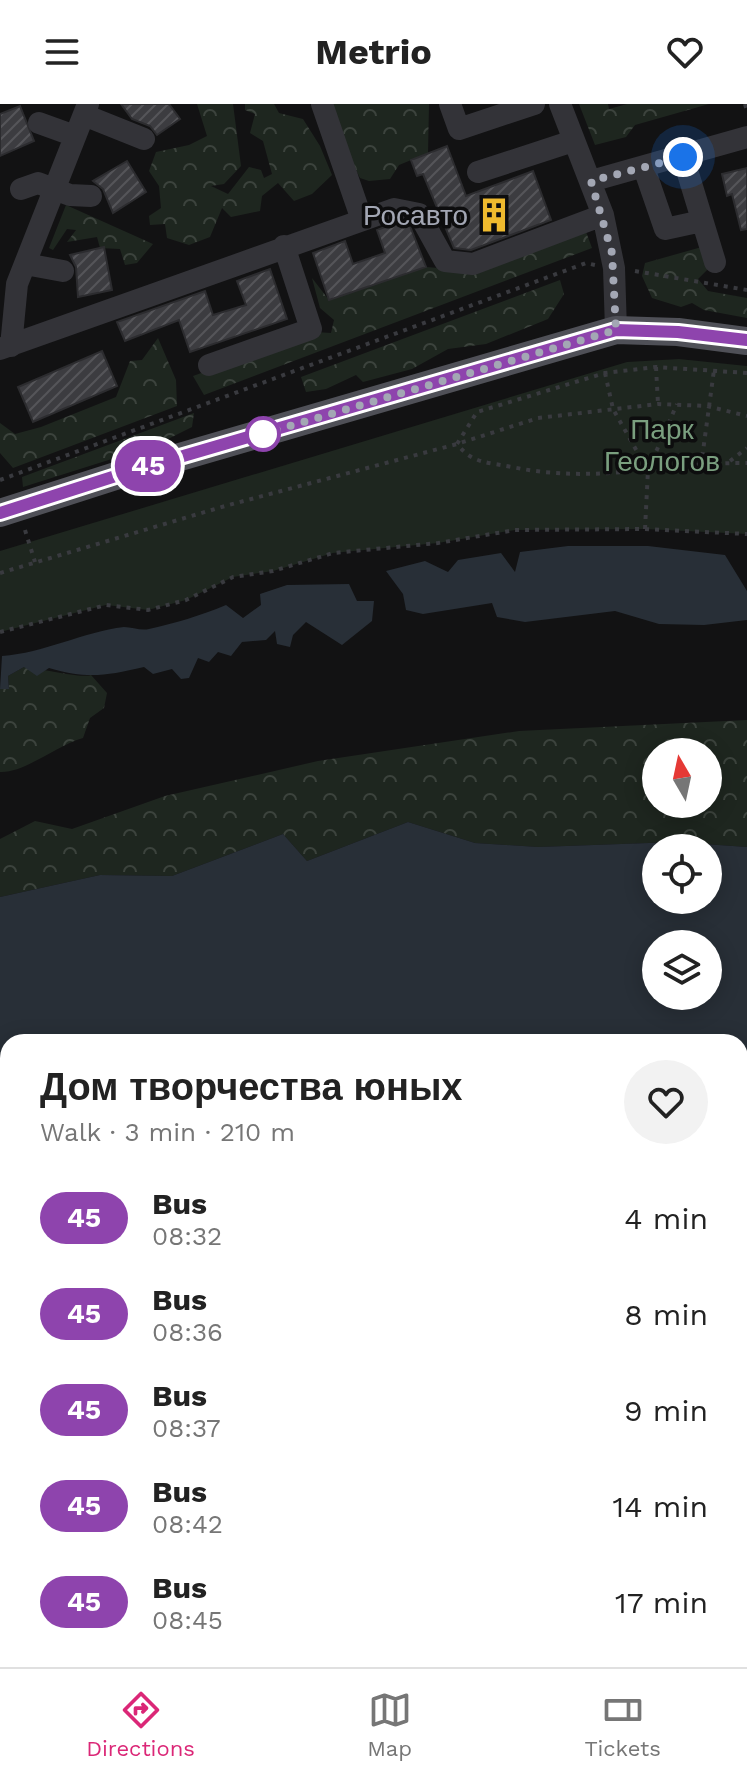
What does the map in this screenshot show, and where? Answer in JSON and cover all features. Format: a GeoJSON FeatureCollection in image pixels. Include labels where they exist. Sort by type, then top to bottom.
{"type":"FeatureCollection","features":[{"type":"Feature","properties":{"kind":"main road"},"geometry":{"type":"LineString","coordinates":[[0,513],[125,473],[616,330],[678,332],[747,341]]}},
{"type":"Feature","properties":{"kind":"street"},"geometry":{"type":"LineString","coordinates":[[322,104],[362,220]]}},
{"type":"Feature","properties":{"kind":"street"},"geometry":{"type":"LineString","coordinates":[[450,104],[459,129],[534,104]]}},
{"type":"Feature","properties":{"kind":"street"},"geometry":{"type":"LineString","coordinates":[[560,104],[603,215],[614,268],[616,330]]}},
{"type":"Feature","properties":{"kind":"street"},"geometry":{"type":"LineString","coordinates":[[5,347],[17,284],[86,109],[144,139]]}},
{"type":"Feature","properties":{"kind":"street"},"geometry":{"type":"LineString","coordinates":[[39,123],[75,136]]}},
{"type":"Feature","properties":{"kind":"street"},"geometry":{"type":"LineString","coordinates":[[591,181],[747,137]]}},
{"type":"Feature","properties":{"kind":"street"},"geometry":{"type":"LineString","coordinates":[[478,172],[573,141]]}},
{"type":"Feature","properties":{"kind":"street"},"geometry":{"type":"LineString","coordinates":[[683,157],[715,262]]}},
{"type":"Feature","properties":{"kind":"street"},"geometry":{"type":"LineString","coordinates":[[644,168],[665,229],[702,221]]}},
{"type":"Feature","properties":{"kind":"street"},"geometry":{"type":"LineString","coordinates":[[21,189],[38,183],[91,196]]}},
{"type":"Feature","properties":{"kind":"street"},"geometry":{"type":"LineString","coordinates":[[5,347],[394,209],[419,214],[445,261],[473,264],[603,215]]}},
{"type":"Feature","properties":{"kind":"street"},"geometry":{"type":"LineString","coordinates":[[209,365],[311,329],[284,246]]}},
{"type":"Feature","properties":{"kind":"street"},"geometry":{"type":"LineString","coordinates":[[25,264],[63,271]]}},
{"type":"Feature","properties":{"kind":"path"},"geometry":{"type":"LineString","coordinates":[[745,104],[747,111]]}},
{"type":"Feature","properties":{"kind":"path"},"geometry":{"type":"LineString","coordinates":[[0,480],[586,263],[747,290]]}},
{"type":"Feature","properties":{"kind":"path"},"geometry":{"type":"LineString","coordinates":[[656,367],[658,404]]}},
{"type":"Feature","properties":{"kind":"path"},"geometry":{"type":"LineString","coordinates":[[457,444],[477,412],[605,373],[656,367],[747,373]]}},
{"type":"Feature","properties":{"kind":"path"},"geometry":{"type":"LineString","coordinates":[[701,466],[714,370]]}},
{"type":"Feature","properties":{"kind":"path"},"geometry":{"type":"LineString","coordinates":[[605,373],[613,409],[648,470]]}},
{"type":"Feature","properties":{"kind":"path"},"geometry":{"type":"LineString","coordinates":[[0,573],[225,506],[457,444],[538,418],[658,404],[707,406],[747,416]]}},
{"type":"Feature","properties":{"kind":"path"},"geometry":{"type":"LineString","coordinates":[[645,529],[648,470],[677,404]]}},
{"type":"Feature","properties":{"kind":"path"},"geometry":{"type":"LineString","coordinates":[[457,444],[469,459],[552,475],[615,475],[747,463]]}},
{"type":"Feature","properties":{"kind":"path"},"geometry":{"type":"LineString","coordinates":[[728,463],[747,448]]}},
{"type":"Feature","properties":{"kind":"path"},"geometry":{"type":"LineString","coordinates":[[0,632],[106,605],[148,610],[186,600],[233,577],[273,571],[333,553],[438,543],[515,530],[645,529],[747,534]]}},
{"type":"Feature","properties":{"kind":"green space"},"geometry":{"type":"Polygon","coordinates":[[[197,104],[233,104],[241,166],[224,184],[211,186],[228,194],[249,167],[261,170],[264,178],[272,174],[263,141],[250,133],[255,114],[245,110],[245,104],[274,104],[279,113],[303,119],[320,146],[332,175],[312,194],[294,201],[278,183],[262,196],[260,211],[231,217],[222,208],[210,237],[189,245],[167,238],[165,224],[150,225],[149,216],[161,208],[159,186],[149,171],[156,152],[189,145],[207,136],[197,104]]]}},
{"type":"Feature","properties":{"kind":"green space"},"geometry":{"type":"Polygon","coordinates":[[[333,104],[429,104],[428,153],[399,165],[390,179],[369,181],[360,178],[337,133],[333,104]]]}},
{"type":"Feature","properties":{"kind":"green space"},"geometry":{"type":"Polygon","coordinates":[[[579,104],[608,104],[609,109],[627,104],[709,104],[635,125],[626,137],[595,145],[579,104]]]}},
{"type":"Feature","properties":{"kind":"green space"},"geometry":{"type":"Polygon","coordinates":[[[66,205],[153,244],[137,263],[125,265],[120,249],[100,248],[97,237],[67,242],[76,230],[67,229],[53,250],[49,248],[66,205]]]}},
{"type":"Feature","properties":{"kind":"green space"},"geometry":{"type":"Polygon","coordinates":[[[585,229],[592,248],[204,395],[193,376],[315,332],[331,333],[334,320],[320,308],[312,278],[329,300],[426,267],[463,270],[585,229]]]}},
{"type":"Feature","properties":{"kind":"green space"},"geometry":{"type":"Polygon","coordinates":[[[716,243],[712,265],[698,279],[708,291],[747,298],[747,318],[704,310],[692,303],[681,307],[652,298],[642,276],[645,263],[716,243]]]}},
{"type":"Feature","properties":{"kind":"green space"},"geometry":{"type":"Polygon","coordinates":[[[560,280],[564,294],[548,319],[486,344],[448,349],[412,369],[363,382],[356,375],[326,389],[306,392],[301,377],[560,280]]]}},
{"type":"Feature","properties":{"kind":"green space"},"geometry":{"type":"Polygon","coordinates":[[[158,338],[176,380],[177,406],[13,468],[0,453],[0,423],[15,434],[116,397],[130,361],[142,360],[158,338]]]}},
{"type":"Feature","properties":{"kind":"green space","name":"Парк Геологов"},"geometry":{"type":"Polygon","coordinates":[[[679,359],[747,366],[747,534],[645,529],[515,530],[438,543],[333,553],[273,571],[233,577],[186,600],[148,610],[106,605],[0,632],[0,551],[627,362],[679,359]]]}},
{"type":"Feature","properties":{"kind":"green space"},"geometry":{"type":"Polygon","coordinates":[[[194,413],[192,427],[156,445],[23,487],[22,477],[194,413]]]}},
{"type":"Feature","properties":{"kind":"green space"},"geometry":{"type":"Polygon","coordinates":[[[24,667],[78,676],[91,675],[107,693],[104,708],[90,718],[83,738],[30,764],[0,772],[0,689],[9,688],[8,676],[24,667]]]}},
{"type":"Feature","properties":{"kind":"green space"},"geometry":{"type":"Polygon","coordinates":[[[747,720],[747,847],[722,845],[722,834],[642,834],[642,843],[538,847],[475,843],[408,822],[307,861],[283,834],[172,876],[100,875],[0,897],[0,839],[35,821],[72,829],[165,796],[318,761],[519,731],[747,720]]]}},
{"type":"Feature","properties":{"kind":"shaded area"},"geometry":{"type":"Polygon","coordinates":[[[568,546],[648,546],[725,555],[747,591],[747,620],[704,625],[659,624],[615,611],[525,622],[497,617],[492,603],[423,614],[406,610],[403,594],[386,571],[425,561],[448,572],[458,560],[501,553],[515,572],[520,552],[568,546]]]}},
{"type":"Feature","properties":{"kind":"shaded area"},"geometry":{"type":"Polygon","coordinates":[[[349,584],[357,601],[374,601],[372,621],[342,645],[306,622],[293,635],[290,647],[277,644],[275,631],[266,640],[242,642],[231,656],[218,652],[209,662],[198,658],[189,678],[181,679],[172,669],[153,674],[144,667],[96,675],[49,668],[37,676],[24,667],[8,676],[9,689],[0,689],[2,656],[124,627],[149,629],[226,605],[243,618],[261,605],[260,594],[287,585],[349,584]]]}},
{"type":"Feature","properties":{"kind":"shaded area"},"geometry":{"type":"Polygon","coordinates":[[[408,822],[475,843],[538,847],[642,843],[642,914],[722,914],[722,845],[747,847],[747,1034],[0,1034],[0,897],[100,875],[172,876],[283,834],[307,861],[408,822]]]}},
{"type":"Feature","properties":{"kind":"building"},"geometry":{"type":"Polygon","coordinates":[[[121,104],[169,104],[180,119],[157,135],[150,126],[132,119],[121,104]]]}},
{"type":"Feature","properties":{"kind":"building"},"geometry":{"type":"Polygon","coordinates":[[[20,106],[34,141],[0,156],[0,114],[20,106]]]}},
{"type":"Feature","properties":{"kind":"building","name":"Росавто"},"geometry":{"type":"Polygon","coordinates":[[[447,146],[466,196],[533,171],[551,220],[471,250],[454,248],[423,174],[417,176],[411,160],[447,146]]]}},
{"type":"Feature","properties":{"kind":"building"},"geometry":{"type":"Polygon","coordinates":[[[127,161],[146,192],[113,213],[103,189],[93,181],[127,161]]]}},
{"type":"Feature","properties":{"kind":"building"},"geometry":{"type":"Polygon","coordinates":[[[747,168],[747,229],[741,230],[732,194],[727,196],[722,174],[747,168]]]}},
{"type":"Feature","properties":{"kind":"building"},"geometry":{"type":"Polygon","coordinates":[[[395,223],[410,226],[426,267],[329,300],[313,253],[345,241],[353,264],[385,253],[377,230],[395,223]]]}},
{"type":"Feature","properties":{"kind":"building"},"geometry":{"type":"Polygon","coordinates":[[[104,247],[112,290],[78,297],[76,267],[70,255],[104,247]]]}},
{"type":"Feature","properties":{"kind":"building"},"geometry":{"type":"Polygon","coordinates":[[[270,269],[287,319],[190,352],[179,320],[125,341],[117,322],[205,291],[213,315],[246,305],[237,281],[270,269]]]}},
{"type":"Feature","properties":{"kind":"building"},"geometry":{"type":"Polygon","coordinates":[[[102,351],[117,386],[33,422],[18,387],[102,351]]]}},
{"type":"Feature","properties":{"kind":"bus line","name":"45"},"geometry":{"type":"LineString","coordinates":[[0,513],[125,473],[616,330],[678,332],[747,340]]}},
{"type":"Feature","properties":{"kind":"place","name":"Росавто"},"geometry":{"type":"Point","coordinates":[494,215]}},
{"type":"Feature","properties":{"kind":"route"},"geometry":{"type":"LineString","coordinates":[[263,434],[616,330],[612,253],[591,181],[683,157]]}}]}
